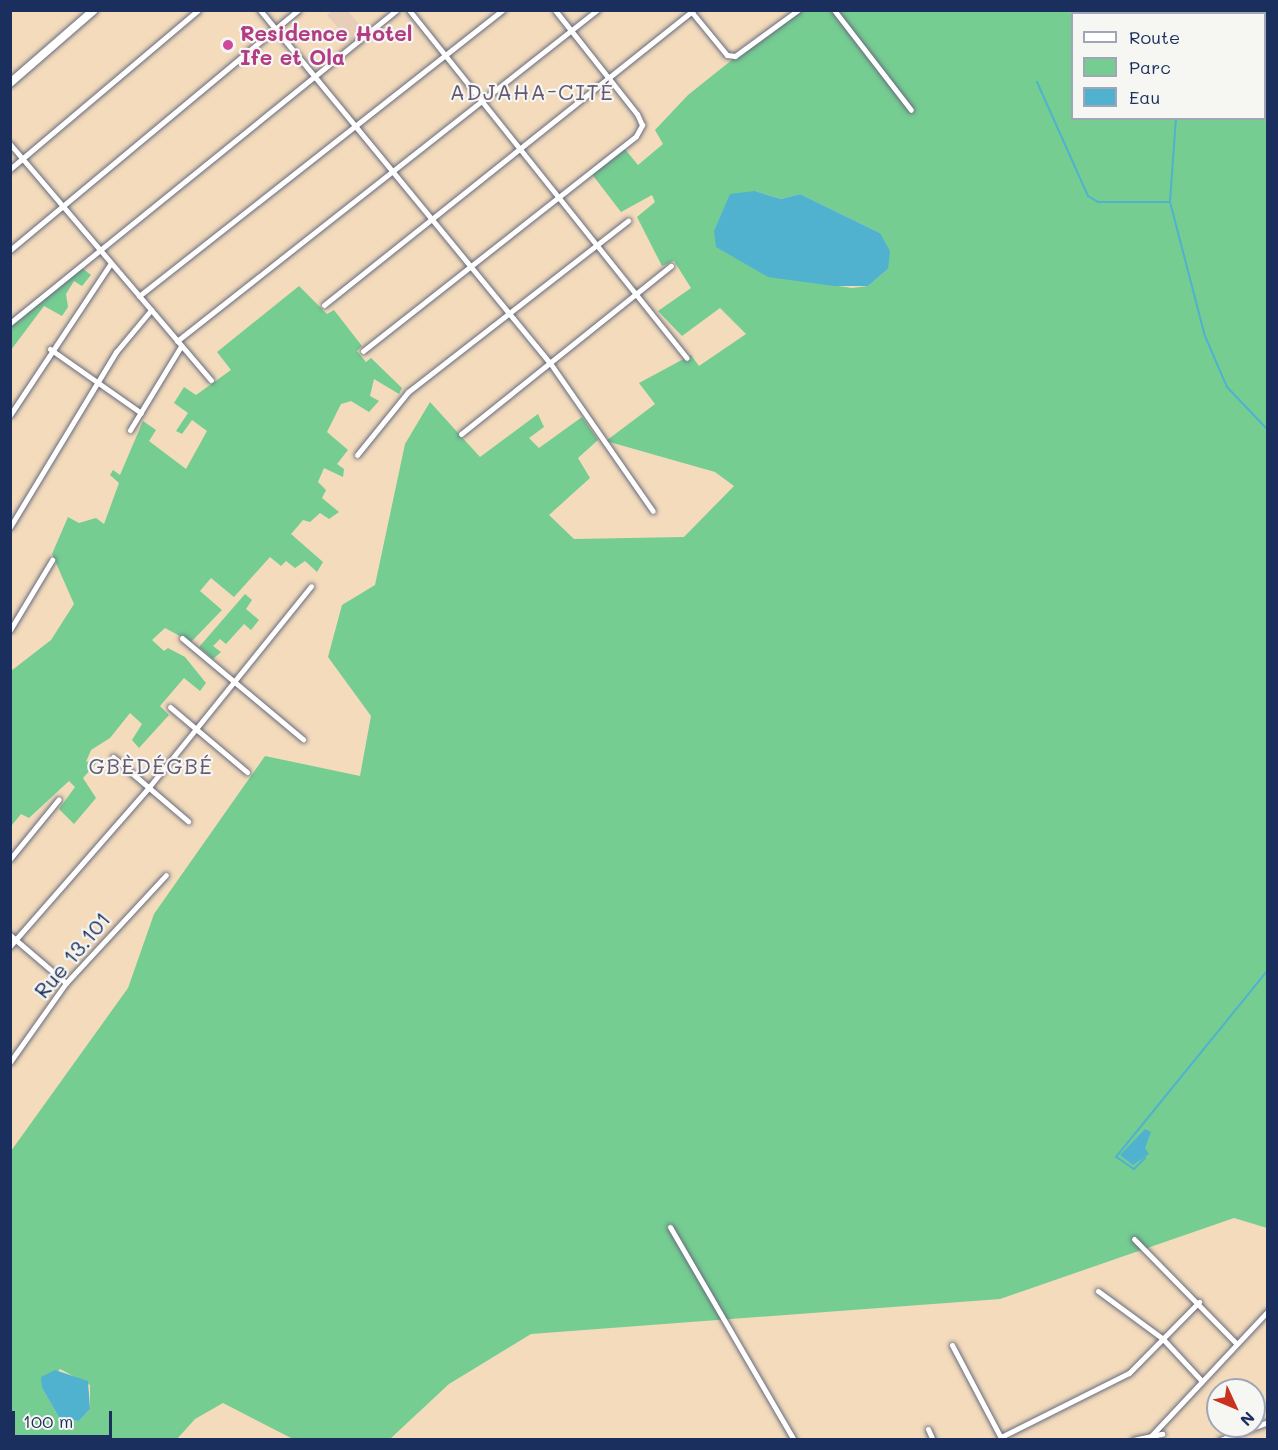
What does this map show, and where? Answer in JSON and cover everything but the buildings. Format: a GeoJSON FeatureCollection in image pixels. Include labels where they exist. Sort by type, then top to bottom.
{"type":"FeatureCollection","features":[{"type":"Feature","properties":{"kind":"main road"},"geometry":{"type":"LineString","coordinates":[[10,83],[94,10]]}},
{"type":"Feature","properties":{"kind":"street"},"geometry":{"type":"LineString","coordinates":[[10,169],[198,10]]}},
{"type":"Feature","properties":{"kind":"street"},"geometry":{"type":"LineString","coordinates":[[260,10],[550,363],[653,511]]}},
{"type":"Feature","properties":{"kind":"street"},"geometry":{"type":"LineString","coordinates":[[10,249],[298,10]]}},
{"type":"Feature","properties":{"kind":"street"},"geometry":{"type":"LineString","coordinates":[[10,323],[396,10]]}},
{"type":"Feature","properties":{"kind":"street"},"geometry":{"type":"LineString","coordinates":[[409,10],[520,152],[558,196],[687,358]]}},
{"type":"Feature","properties":{"kind":"street"},"geometry":{"type":"LineString","coordinates":[[139,296],[503,10]]}},
{"type":"Feature","properties":{"kind":"street"},"geometry":{"type":"LineString","coordinates":[[363,351],[636,136],[642,125],[555,10]]}},
{"type":"Feature","properties":{"kind":"street"},"geometry":{"type":"LineString","coordinates":[[130,430],[179,344],[597,10]]}},
{"type":"Feature","properties":{"kind":"street"},"geometry":{"type":"LineString","coordinates":[[324,306],[520,152],[692,11],[727,55],[735,56],[798,10]]}},
{"type":"Feature","properties":{"kind":"street"},"geometry":{"type":"LineString","coordinates":[[834,10],[912,110]]}},
{"type":"Feature","properties":{"kind":"street"},"geometry":{"type":"LineString","coordinates":[[10,144],[211,380]]}},
{"type":"Feature","properties":{"kind":"street"},"geometry":{"type":"LineString","coordinates":[[357,455],[408,392],[628,221]]}},
{"type":"Feature","properties":{"kind":"street"},"geometry":{"type":"LineString","coordinates":[[10,415],[50,349],[111,263]]}},
{"type":"Feature","properties":{"kind":"street"},"geometry":{"type":"LineString","coordinates":[[460,434],[671,266]]}},
{"type":"Feature","properties":{"kind":"street"},"geometry":{"type":"LineString","coordinates":[[10,527],[97,383],[151,310]]}},
{"type":"Feature","properties":{"kind":"street"},"geometry":{"type":"LineString","coordinates":[[50,349],[141,413]]}},
{"type":"Feature","properties":{"kind":"street"},"geometry":{"type":"LineString","coordinates":[[10,630],[52,560]]}},
{"type":"Feature","properties":{"kind":"street"},"geometry":{"type":"LineString","coordinates":[[10,946],[13,937],[149,787],[311,586]]}},
{"type":"Feature","properties":{"kind":"street"},"geometry":{"type":"LineString","coordinates":[[182,638],[303,739]]}},
{"type":"Feature","properties":{"kind":"street"},"geometry":{"type":"LineString","coordinates":[[170,707],[247,772]]}},
{"type":"Feature","properties":{"kind":"street"},"geometry":{"type":"LineString","coordinates":[[113,757],[188,821]]}},
{"type":"Feature","properties":{"kind":"street"},"geometry":{"type":"LineString","coordinates":[[10,859],[59,799]]}},
{"type":"Feature","properties":{"kind":"street","name":"Rue 13.101"},"geometry":{"type":"LineString","coordinates":[[10,1062],[66,983],[166,875]]}},
{"type":"Feature","properties":{"kind":"street"},"geometry":{"type":"LineString","coordinates":[[13,937],[66,983]]}},
{"type":"Feature","properties":{"kind":"street"},"geometry":{"type":"LineString","coordinates":[[670,1227],[794,1440]]}},
{"type":"Feature","properties":{"kind":"street"},"geometry":{"type":"LineString","coordinates":[[1134,1239],[1199,1302],[1236,1343]]}},
{"type":"Feature","properties":{"kind":"street"},"geometry":{"type":"LineString","coordinates":[[1098,1291],[1163,1339],[1201,1380]]}},
{"type":"Feature","properties":{"kind":"street"},"geometry":{"type":"LineString","coordinates":[[952,1345],[1001,1438],[1129,1373],[1199,1302]]}},
{"type":"Feature","properties":{"kind":"street"},"geometry":{"type":"LineString","coordinates":[[1151,1436],[1268,1311]]}},
{"type":"Feature","properties":{"kind":"street"},"geometry":{"type":"LineString","coordinates":[[1220,1440],[1268,1422]]}},
{"type":"Feature","properties":{"kind":"street"},"geometry":{"type":"LineString","coordinates":[[1133,1440],[1151,1436],[1162,1437],[1160,1426]]}},
{"type":"Feature","properties":{"kind":"street"},"geometry":{"type":"LineString","coordinates":[[928,1430],[933,1440]]}},
{"type":"Feature","properties":{"kind":"shaded area"},"geometry":{"type":"Polygon","coordinates":[[[333,10],[348,11],[365,31],[351,43],[327,15],[333,10]]]}},
{"type":"Feature","properties":{"kind":"green space"},"geometry":{"type":"Polygon","coordinates":[[[793,11],[1267,11],[1267,1228],[1234,1218],[1000,1299],[531,1334],[449,1384],[390,1439],[293,1439],[223,1403],[195,1419],[177,1439],[11,1440],[11,1151],[128,988],[154,914],[265,756],[360,776],[371,716],[328,657],[342,605],[375,585],[405,444],[430,402],[480,457],[538,414],[544,427],[529,438],[539,448],[582,417],[598,440],[578,458],[590,478],[549,515],[574,539],[684,537],[734,486],[715,472],[606,441],[655,404],[639,383],[691,355],[699,366],[746,334],[720,308],[682,336],[658,311],[691,288],[674,261],[662,266],[637,217],[655,202],[652,195],[621,212],[591,173],[624,148],[638,165],[663,144],[655,130],[688,95],[793,11]],[[755,191],[797,280],[852,288],[868,286],[888,269],[880,233],[800,194],[781,199],[755,191]],[[60,1369],[42,1388],[60,1419],[79,1421],[90,1409],[90,1385],[60,1369]]]}},
{"type":"Feature","properties":{"kind":"green space"},"geometry":{"type":"Polygon","coordinates":[[[82,268],[91,275],[82,286],[74,281],[66,294],[68,307],[62,316],[44,306],[11,350],[10,328],[82,268]]]}},
{"type":"Feature","properties":{"kind":"green space"},"geometry":{"type":"Polygon","coordinates":[[[299,286],[327,314],[334,310],[362,346],[357,351],[366,362],[371,358],[402,388],[399,394],[374,379],[370,396],[379,401],[369,412],[351,401],[341,404],[327,432],[348,450],[337,464],[344,469],[343,477],[324,468],[318,482],[326,490],[322,498],[339,512],[329,519],[320,513],[310,522],[303,520],[291,534],[323,562],[317,572],[305,561],[295,568],[286,561],[281,566],[270,557],[234,597],[211,578],[200,591],[222,610],[191,642],[165,628],[152,640],[164,651],[168,648],[185,657],[206,683],[200,691],[184,678],[160,706],[169,715],[139,748],[132,740],[142,724],[130,713],[110,738],[91,750],[86,762],[102,757],[83,778],[96,798],[74,824],[59,809],[75,787],[69,781],[29,818],[21,814],[12,825],[11,671],[51,640],[74,604],[52,554],[68,517],[79,523],[96,518],[104,524],[119,483],[110,475],[113,470],[120,475],[143,421],[156,430],[149,441],[186,469],[207,431],[192,420],[182,434],[176,431],[188,413],[174,403],[184,387],[196,395],[231,370],[217,352],[299,286]]]}},
{"type":"Feature","properties":{"kind":"green space"},"geometry":{"type":"Polygon","coordinates":[[[245,594],[252,600],[246,609],[259,620],[251,630],[244,624],[226,644],[220,639],[213,646],[221,652],[213,659],[199,647],[245,594]]]}},
{"type":"Feature","properties":{"kind":"water"},"geometry":{"type":"Polygon","coordinates":[[[755,191],[781,199],[800,194],[880,233],[890,251],[888,269],[868,286],[834,286],[768,277],[716,247],[714,231],[730,194],[755,191]]]}},
{"type":"Feature","properties":{"kind":"water"},"geometry":{"type":"Polygon","coordinates":[[[1145,1129],[1151,1132],[1145,1148],[1149,1154],[1133,1165],[1120,1155],[1145,1129]]]}},
{"type":"Feature","properties":{"kind":"water"},"geometry":{"type":"Polygon","coordinates":[[[55,1370],[88,1381],[90,1409],[79,1421],[60,1419],[42,1388],[41,1377],[55,1370]]]}},
{"type":"Feature","properties":{"kind":"waterway"},"geometry":{"type":"LineString","coordinates":[[1037,82],[1088,196],[1098,202],[1170,202]]}},
{"type":"Feature","properties":{"kind":"waterway"},"geometry":{"type":"LineString","coordinates":[[1176,120],[1170,202],[1205,336],[1227,387],[1268,430]]}},
{"type":"Feature","properties":{"kind":"waterway"},"geometry":{"type":"LineString","coordinates":[[1145,1158],[1134,1169],[1116,1157],[1268,970]]}},
{"type":"Feature","properties":{"kind":"place","name":"Residence Hotel Ife et Ola"},"geometry":{"type":"Point","coordinates":[228,45]}},
{"type":"Feature","properties":{"kind":"district","name":"ADJAHA-CITÉ"},"geometry":{"type":"Point","coordinates":[532,92]}},
{"type":"Feature","properties":{"kind":"district","name":"GBÈDÉGBÉ"},"geometry":{"type":"Point","coordinates":[151,766]}}]}
